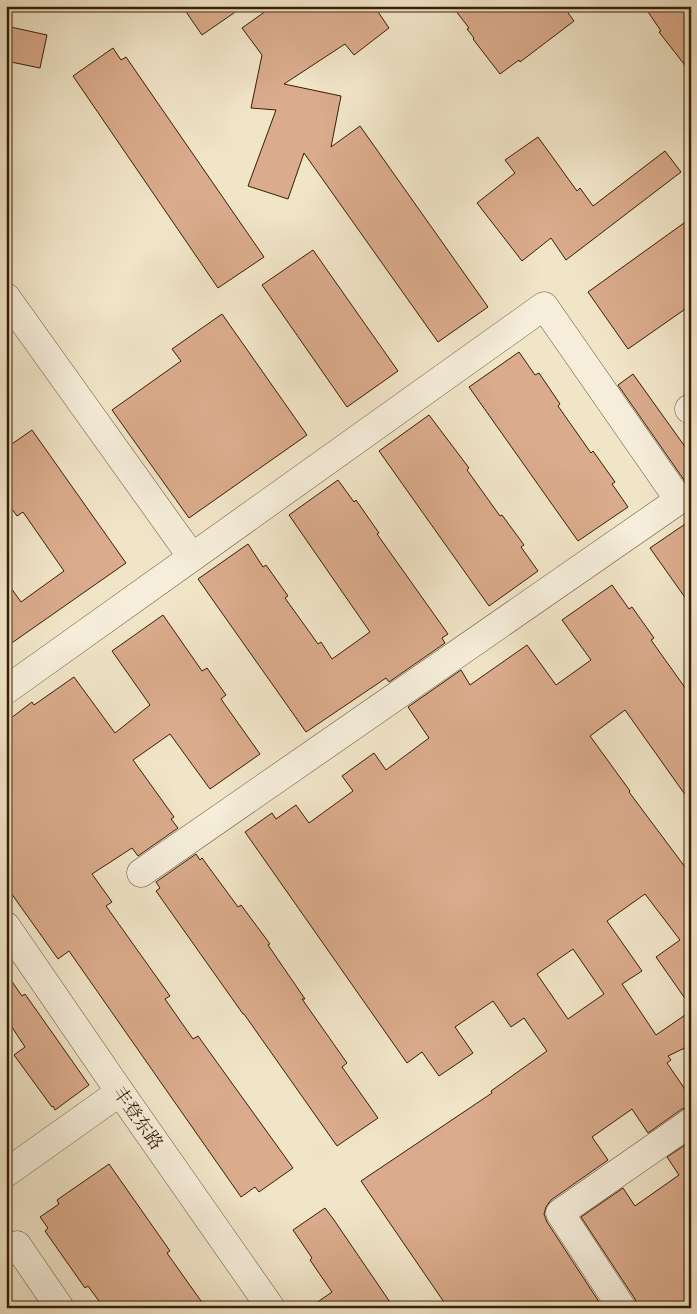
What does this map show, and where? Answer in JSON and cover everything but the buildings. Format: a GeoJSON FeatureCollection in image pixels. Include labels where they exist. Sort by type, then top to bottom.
{"type":"FeatureCollection","features":[{"type":"Feature","properties":{"kind":"street"},"geometry":{"type":"LineString","coordinates":[[6,297],[192,557]]}},
{"type":"Feature","properties":{"kind":"street"},"geometry":{"type":"LineString","coordinates":[[6,690],[544,306],[679,500],[141,873]]}},
{"type":"Feature","properties":{"kind":"street","name":"丰登东路"},"geometry":{"type":"LineString","coordinates":[[6,926],[271,1308]]}},
{"type":"Feature","properties":{"kind":"street"},"geometry":{"type":"LineString","coordinates":[[6,1173],[120,1092]]}},
{"type":"Feature","properties":{"kind":"street"},"geometry":{"type":"LineString","coordinates":[[622,1308],[560,1213],[691,1122]]}},
{"type":"Feature","properties":{"kind":"street"},"geometry":{"type":"LineString","coordinates":[[6,1253],[17,1245],[60,1308]]}}]}
